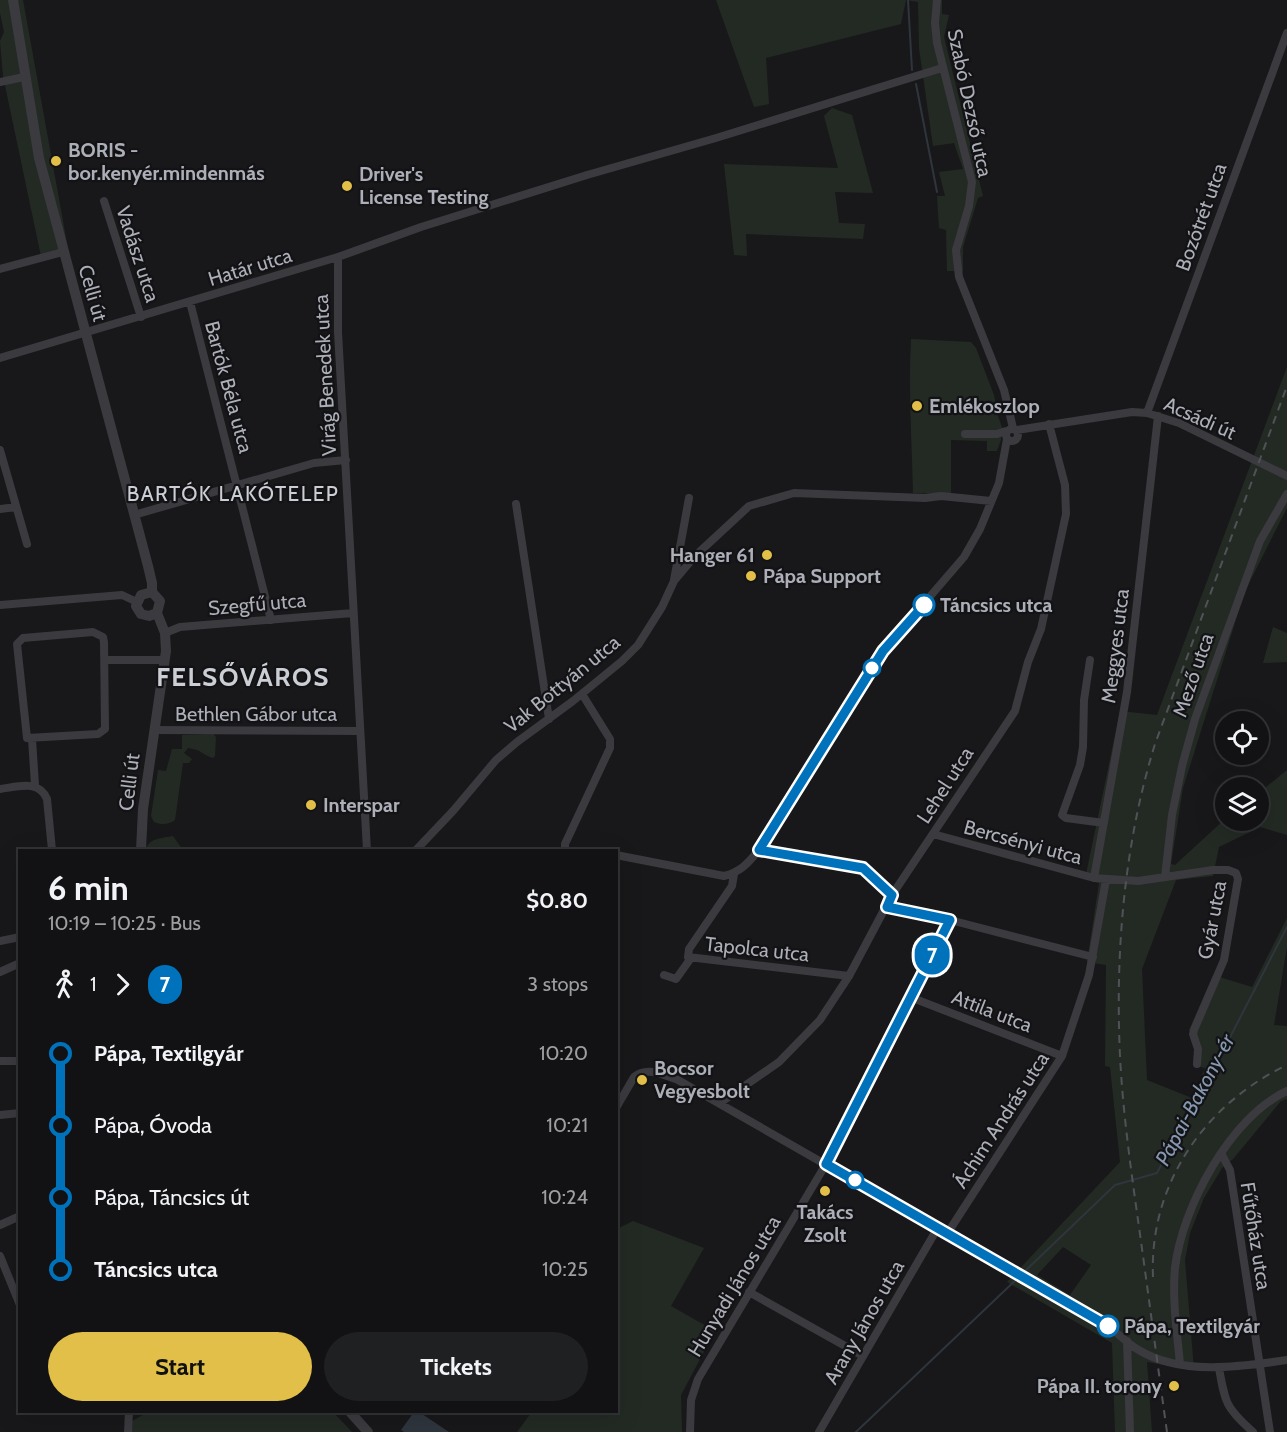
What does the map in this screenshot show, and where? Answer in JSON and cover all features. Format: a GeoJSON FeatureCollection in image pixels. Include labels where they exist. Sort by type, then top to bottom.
{"type":"FeatureCollection","features":[{"type":"Feature","properties":{"kind":"street","name":"Celli út"},"geometry":{"type":"LineString","coordinates":[[13,0],[39,158],[152,583],[152,592],[160,601],[160,609],[157,613],[165,633],[165,660],[143,809],[141,849]]}},
{"type":"Feature","properties":{"kind":"street","name":"Szabó Dezső utca"},"geometry":{"type":"LineString","coordinates":[[937,0],[935,23],[942,68],[972,182],[969,206],[956,250],[959,277],[1004,390],[1011,433]]}},
{"type":"Feature","properties":{"kind":"street","name":"Bozótrét utca"},"geometry":{"type":"LineString","coordinates":[[1147,413],[1287,33]]}},
{"type":"Feature","properties":{"kind":"street","name":"Határ utca"},"geometry":{"type":"LineString","coordinates":[[0,358],[338,257],[421,227],[587,175],[716,138],[942,68]]}},
{"type":"Feature","properties":{"kind":"street"},"geometry":{"type":"LineString","coordinates":[[0,82],[24,76]]}},
{"type":"Feature","properties":{"kind":"street","name":"Vadász utca"},"geometry":{"type":"LineString","coordinates":[[104,201],[141,316]]}},
{"type":"Feature","properties":{"kind":"street"},"geometry":{"type":"LineString","coordinates":[[0,269],[63,252]]}},
{"type":"Feature","properties":{"kind":"street","name":"Virág Benedek utca"},"geometry":{"type":"LineString","coordinates":[[338,257],[338,332],[367,849]]}},
{"type":"Feature","properties":{"kind":"street","name":"Bartók Béla utca"},"geometry":{"type":"LineString","coordinates":[[190,302],[271,620]]}},
{"type":"Feature","properties":{"kind":"street","name":"Acsádi út"},"geometry":{"type":"LineString","coordinates":[[965,434],[1011,433],[1049,424],[1132,412],[1147,413],[1179,423],[1287,476]]}},
{"type":"Feature","properties":{"kind":"street","name":"Meggyes utca"},"geometry":{"type":"LineString","coordinates":[[1094,878],[1129,681],[1158,416]]}},
{"type":"Feature","properties":{"kind":"street","name":"Lehel utca"},"geometry":{"type":"LineString","coordinates":[[720,1103],[768,1070],[800,1043],[820,1020],[849,976],[892,895],[1015,711],[1028,662],[1041,629],[1066,514],[1065,485],[1049,424]]}},
{"type":"Feature","properties":{"kind":"street"},"geometry":{"type":"LineString","coordinates":[[618,855],[724,876],[734,874],[745,867],[759,850],[883,651],[964,556],[980,529],[999,483],[1011,433]]}},
{"type":"Feature","properties":{"kind":"street"},"geometry":{"type":"LineString","coordinates":[[0,450],[27,544]]}},
{"type":"Feature","properties":{"kind":"street"},"geometry":{"type":"LineString","coordinates":[[134,515],[314,464],[346,460]]}},
{"type":"Feature","properties":{"kind":"street","name":"Vak Bottyán utca"},"geometry":{"type":"LineString","coordinates":[[417,849],[496,760],[582,694],[638,645],[662,607],[674,581],[695,556],[749,506],[794,493],[925,498],[941,496],[991,501]]}},
{"type":"Feature","properties":{"kind":"street","name":"Mező utca"},"geometry":{"type":"LineString","coordinates":[[1166,877],[1173,806],[1195,719],[1260,541],[1287,494]]}},
{"type":"Feature","properties":{"kind":"street"},"geometry":{"type":"LineString","coordinates":[[674,581],[689,498]]}},
{"type":"Feature","properties":{"kind":"street"},"geometry":{"type":"LineString","coordinates":[[516,504],[549,719]]}},
{"type":"Feature","properties":{"kind":"street"},"geometry":{"type":"LineString","coordinates":[[0,509],[16,507]]}},
{"type":"Feature","properties":{"kind":"street"},"geometry":{"type":"LineString","coordinates":[[152,592],[144,593],[136,606],[141,614],[149,616],[157,613]]}},
{"type":"Feature","properties":{"kind":"street"},"geometry":{"type":"LineString","coordinates":[[0,605],[122,595],[137,602]]}},
{"type":"Feature","properties":{"kind":"street","name":"Szegfű utca"},"geometry":{"type":"LineString","coordinates":[[165,633],[180,627],[353,613]]}},
{"type":"Feature","properties":{"kind":"street"},"geometry":{"type":"LineString","coordinates":[[98,633],[103,637],[106,660],[105,729],[102,733],[27,738],[17,644],[20,640],[98,633]]}},
{"type":"Feature","properties":{"kind":"street"},"geometry":{"type":"LineString","coordinates":[[106,660],[165,660]]}},
{"type":"Feature","properties":{"kind":"street"},"geometry":{"type":"LineString","coordinates":[[1090,660],[1084,700],[1083,747],[1080,765],[1062,814],[1066,818],[1104,823]]}},
{"type":"Feature","properties":{"kind":"street"},"geometry":{"type":"LineString","coordinates":[[565,849],[565,844],[610,748],[610,739],[582,694]]}},
{"type":"Feature","properties":{"kind":"street","name":"Bethlen Gábor utca"},"geometry":{"type":"LineString","coordinates":[[154,730],[359,731]]}},
{"type":"Feature","properties":{"kind":"street"},"geometry":{"type":"LineString","coordinates":[[32,739],[35,785]]}},
{"type":"Feature","properties":{"kind":"street"},"geometry":{"type":"LineString","coordinates":[[0,789],[35,785],[43,791],[52,849]]}},
{"type":"Feature","properties":{"kind":"street","name":"Bercsényi utca"},"geometry":{"type":"LineString","coordinates":[[933,834],[1094,878],[1106,879]]}},
{"type":"Feature","properties":{"kind":"street"},"geometry":{"type":"LineString","coordinates":[[759,850],[863,868],[892,895]]}},
{"type":"Feature","properties":{"kind":"street","name":"Gyár utca"},"geometry":{"type":"LineString","coordinates":[[1106,879],[1138,881],[1213,870],[1233,871],[1238,876],[1224,960],[1193,1034],[1198,1049],[1197,1064]]}},
{"type":"Feature","properties":{"kind":"street","name":"Tapolca utca"},"geometry":{"type":"LineString","coordinates":[[734,874],[732,886],[689,949],[688,957],[849,976]]}},
{"type":"Feature","properties":{"kind":"street","name":"Áchim András utca"},"geometry":{"type":"LineString","coordinates":[[947,1234],[1062,1056],[1089,975],[1106,879]]}},
{"type":"Feature","properties":{"kind":"street"},"geometry":{"type":"LineString","coordinates":[[887,907],[950,920],[1093,957]]}},
{"type":"Feature","properties":{"kind":"street","name":"Hunyadi János utca"},"geometry":{"type":"LineString","coordinates":[[690,1432],[691,1400],[695,1386],[826,1164],[950,920]]}},
{"type":"Feature","properties":{"kind":"street"},"geometry":{"type":"LineString","coordinates":[[0,941],[18,937]]}},
{"type":"Feature","properties":{"kind":"street"},"geometry":{"type":"LineString","coordinates":[[664,975],[676,979],[691,958]]}},
{"type":"Feature","properties":{"kind":"street"},"geometry":{"type":"LineString","coordinates":[[0,972],[18,964]]}},
{"type":"Feature","properties":{"kind":"street","name":"Attila utca"},"geometry":{"type":"LineString","coordinates":[[910,997],[1062,1056]]}},
{"type":"Feature","properties":{"kind":"street"},"geometry":{"type":"LineString","coordinates":[[0,1061],[18,1061]]}},
{"type":"Feature","properties":{"kind":"street"},"geometry":{"type":"LineString","coordinates":[[618,1105],[634,1077],[643,1072],[656,1072],[678,1080],[1108,1326],[1137,1349],[1157,1359],[1219,1368],[1287,1360]]}},
{"type":"Feature","properties":{"kind":"street"},"geometry":{"type":"LineString","coordinates":[[1180,1364],[1174,1295],[1177,1256],[1197,1195],[1221,1153],[1255,1113],[1272,1099],[1287,1091]]}},
{"type":"Feature","properties":{"kind":"street"},"geometry":{"type":"LineString","coordinates":[[0,1115],[18,1113]]}},
{"type":"Feature","properties":{"kind":"street","name":"Fűtőház utca"},"geometry":{"type":"LineString","coordinates":[[1221,1153],[1230,1170],[1270,1432]]}},
{"type":"Feature","properties":{"kind":"street"},"geometry":{"type":"LineString","coordinates":[[0,1225],[18,1217]]}},
{"type":"Feature","properties":{"kind":"street","name":"Arany János utca"},"geometry":{"type":"LineString","coordinates":[[820,1431],[937,1228]]}},
{"type":"Feature","properties":{"kind":"street"},"geometry":{"type":"LineString","coordinates":[[0,1256],[18,1300]]}},
{"type":"Feature","properties":{"kind":"street"},"geometry":{"type":"LineString","coordinates":[[749,1292],[863,1356]]}},
{"type":"Feature","properties":{"kind":"street"},"geometry":{"type":"LineString","coordinates":[[1126,1341],[1130,1432]]}},
{"type":"Feature","properties":{"kind":"street"},"geometry":{"type":"LineString","coordinates":[[1219,1368],[1224,1399],[1229,1408],[1253,1432]]}},
{"type":"Feature","properties":{"kind":"street"},"geometry":{"type":"LineString","coordinates":[[123,1413],[125,1432]]}},
{"type":"Feature","properties":{"kind":"street"},"geometry":{"type":"LineString","coordinates":[[125,1432],[129,1413]]}},
{"type":"Feature","properties":{"kind":"street"},"geometry":{"type":"LineString","coordinates":[[351,1413],[367,1431]]}},
{"type":"Feature","properties":{"kind":"street"},"geometry":{"type":"LineString","coordinates":[[359,1413],[367,1431]]}},
{"type":"Feature","properties":{"kind":"shaded area"},"geometry":{"type":"Polygon","coordinates":[[[0,0],[23,0],[69,254],[42,261],[3,76],[0,41],[4,32],[0,0]]]}},
{"type":"Feature","properties":{"kind":"shaded area"},"geometry":{"type":"Polygon","coordinates":[[[716,0],[906,0],[901,24],[766,58],[769,104],[754,107],[716,0]]]}},
{"type":"Feature","properties":{"kind":"shaded area"},"geometry":{"type":"Polygon","coordinates":[[[906,0],[942,0],[942,14],[949,15],[944,37],[983,196],[978,198],[963,247],[963,271],[947,271],[946,230],[939,228],[937,196],[945,196],[939,172],[963,169],[954,143],[933,146],[919,48],[918,2],[906,0]]]}},
{"type":"Feature","properties":{"kind":"shaded area"},"geometry":{"type":"Polygon","coordinates":[[[832,108],[852,115],[873,193],[835,192],[839,223],[865,224],[863,239],[746,234],[747,256],[734,255],[724,164],[838,168],[824,116],[832,108]]]}},
{"type":"Feature","properties":{"kind":"shaded area"},"geometry":{"type":"Polygon","coordinates":[[[911,339],[971,342],[976,348],[994,395],[1002,427],[997,451],[987,451],[987,441],[951,440],[951,494],[913,493],[911,339]]]}},
{"type":"Feature","properties":{"kind":"shaded area"},"geometry":{"type":"Polygon","coordinates":[[[1287,367],[1287,508],[1245,591],[1183,788],[1171,864],[1175,865],[1215,828],[1215,831],[1252,831],[1219,847],[1213,876],[1176,880],[1142,969],[1147,1080],[1192,1098],[1205,1068],[1193,1065],[1195,1044],[1189,1030],[1213,975],[1252,987],[1287,918],[1287,947],[1274,1025],[1287,1026],[1287,1099],[1281,1101],[1233,1159],[1222,1168],[1204,1198],[1190,1233],[1185,1260],[1194,1370],[1147,1362],[1152,1432],[1115,1432],[1112,1343],[1007,1282],[1120,1162],[1110,1067],[1105,1066],[1106,965],[1087,962],[1099,883],[1085,879],[1120,711],[1157,715],[1287,367]],[[1063,1247],[1037,1275],[1070,1295],[1091,1265],[1063,1247]]]}},
{"type":"Feature","properties":{"kind":"shaded area"},"geometry":{"type":"Polygon","coordinates":[[[1273,627],[1287,633],[1287,662],[1263,663],[1273,627]]]}},
{"type":"Feature","properties":{"kind":"shaded area"},"geometry":{"type":"Polygon","coordinates":[[[213,734],[216,737],[213,758],[188,748],[184,753],[192,759],[189,763],[183,763],[175,820],[165,824],[154,822],[151,816],[158,770],[166,771],[172,749],[182,749],[182,735],[213,734]]]}},
{"type":"Feature","properties":{"kind":"shaded area"},"geometry":{"type":"Polygon","coordinates":[[[1287,770],[1287,835],[1269,830],[1269,785],[1287,770]]]}},
{"type":"Feature","properties":{"kind":"shaded area"},"geometry":{"type":"Polygon","coordinates":[[[173,836],[182,849],[146,849],[150,843],[173,836]]]}},
{"type":"Feature","properties":{"kind":"shaded area"},"geometry":{"type":"Polygon","coordinates":[[[633,1221],[704,1248],[671,1306],[715,1331],[681,1395],[682,1432],[517,1432],[531,1413],[618,1413],[618,1228],[633,1221]]]}},
{"type":"Feature","properties":{"kind":"shaded area"},"geometry":{"type":"Polygon","coordinates":[[[146,1413],[334,1413],[352,1432],[132,1432],[132,1421],[146,1413]]]}},
{"type":"Feature","properties":{"kind":"shaded area"},"geometry":{"type":"Polygon","coordinates":[[[413,1413],[420,1413],[449,1432],[404,1432],[401,1430],[413,1413]]]}},
{"type":"Feature","properties":{"kind":"waterway"},"geometry":{"type":"LineString","coordinates":[[908,0],[912,70]]}},
{"type":"Feature","properties":{"kind":"waterway"},"geometry":{"type":"LineString","coordinates":[[916,84],[937,192]]}},
{"type":"Feature","properties":{"kind":"waterway","name":"Pápai-Bakony-ér"},"geometry":{"type":"LineString","coordinates":[[1023,1273],[1115,1185],[1157,1173],[1194,1107],[1287,927]]}},
{"type":"Feature","properties":{"kind":"waterway","name":"Pápai-Bakony-ér"},"geometry":{"type":"LineString","coordinates":[[856,1432],[1019,1277]]}},
{"type":"Feature","properties":{"kind":"railway"},"geometry":{"type":"LineString","coordinates":[[1167,1432],[1131,1172],[1121,1075],[1119,991],[1126,884],[1137,813],[1155,744],[1287,386]]}},
{"type":"Feature","properties":{"kind":"railway"},"geometry":{"type":"LineString","coordinates":[[1153,1277],[1154,1243],[1161,1210],[1172,1179],[1188,1151],[1208,1125],[1231,1102],[1258,1081],[1287,1065]]}},
{"type":"Feature","properties":{"kind":"bus line","name":"7"},"geometry":{"type":"LineString","coordinates":[[924,605],[883,651],[759,850],[863,868],[892,895],[887,907],[950,920],[826,1164],[1108,1326]]}},
{"type":"Feature","properties":{"kind":"place","name":"BORIS - bor.kenyér.mindenmás"},"geometry":{"type":"Point","coordinates":[56,161]}},
{"type":"Feature","properties":{"kind":"place","name":"Driver's License Testing"},"geometry":{"type":"Point","coordinates":[347,186]}},
{"type":"Feature","properties":{"kind":"place","name":"Emlékoszlop"},"geometry":{"type":"Point","coordinates":[917,406]}},
{"type":"Feature","properties":{"kind":"place","name":"Hanger 61"},"geometry":{"type":"Point","coordinates":[767,555]}},
{"type":"Feature","properties":{"kind":"place","name":"Pápa Support"},"geometry":{"type":"Point","coordinates":[751,576]}},
{"type":"Feature","properties":{"kind":"place","name":"Táncsics utca"},"geometry":{"type":"Point","coordinates":[924,605]}},
{"type":"Feature","properties":{"kind":"place","name":"Interspar"},"geometry":{"type":"Point","coordinates":[311,805]}},
{"type":"Feature","properties":{"kind":"place","name":"Bocsor Vegyesbolt"},"geometry":{"type":"Point","coordinates":[642,1080]}},
{"type":"Feature","properties":{"kind":"place","name":"Takács Zsolt"},"geometry":{"type":"Point","coordinates":[825,1191]}},
{"type":"Feature","properties":{"kind":"place","name":"Pápa, Textilgyár"},"geometry":{"type":"Point","coordinates":[1108,1326]}},
{"type":"Feature","properties":{"kind":"place","name":"Pápa II. torony"},"geometry":{"type":"Point","coordinates":[1174,1386]}},
{"type":"Feature","properties":{"kind":"district","name":"BARTÓK LAKÓTELEP"},"geometry":{"type":"Point","coordinates":[233,494]}},
{"type":"Feature","properties":{"kind":"district","name":"FELSŐVÁROS"},"geometry":{"type":"Point","coordinates":[243,677]}}]}
